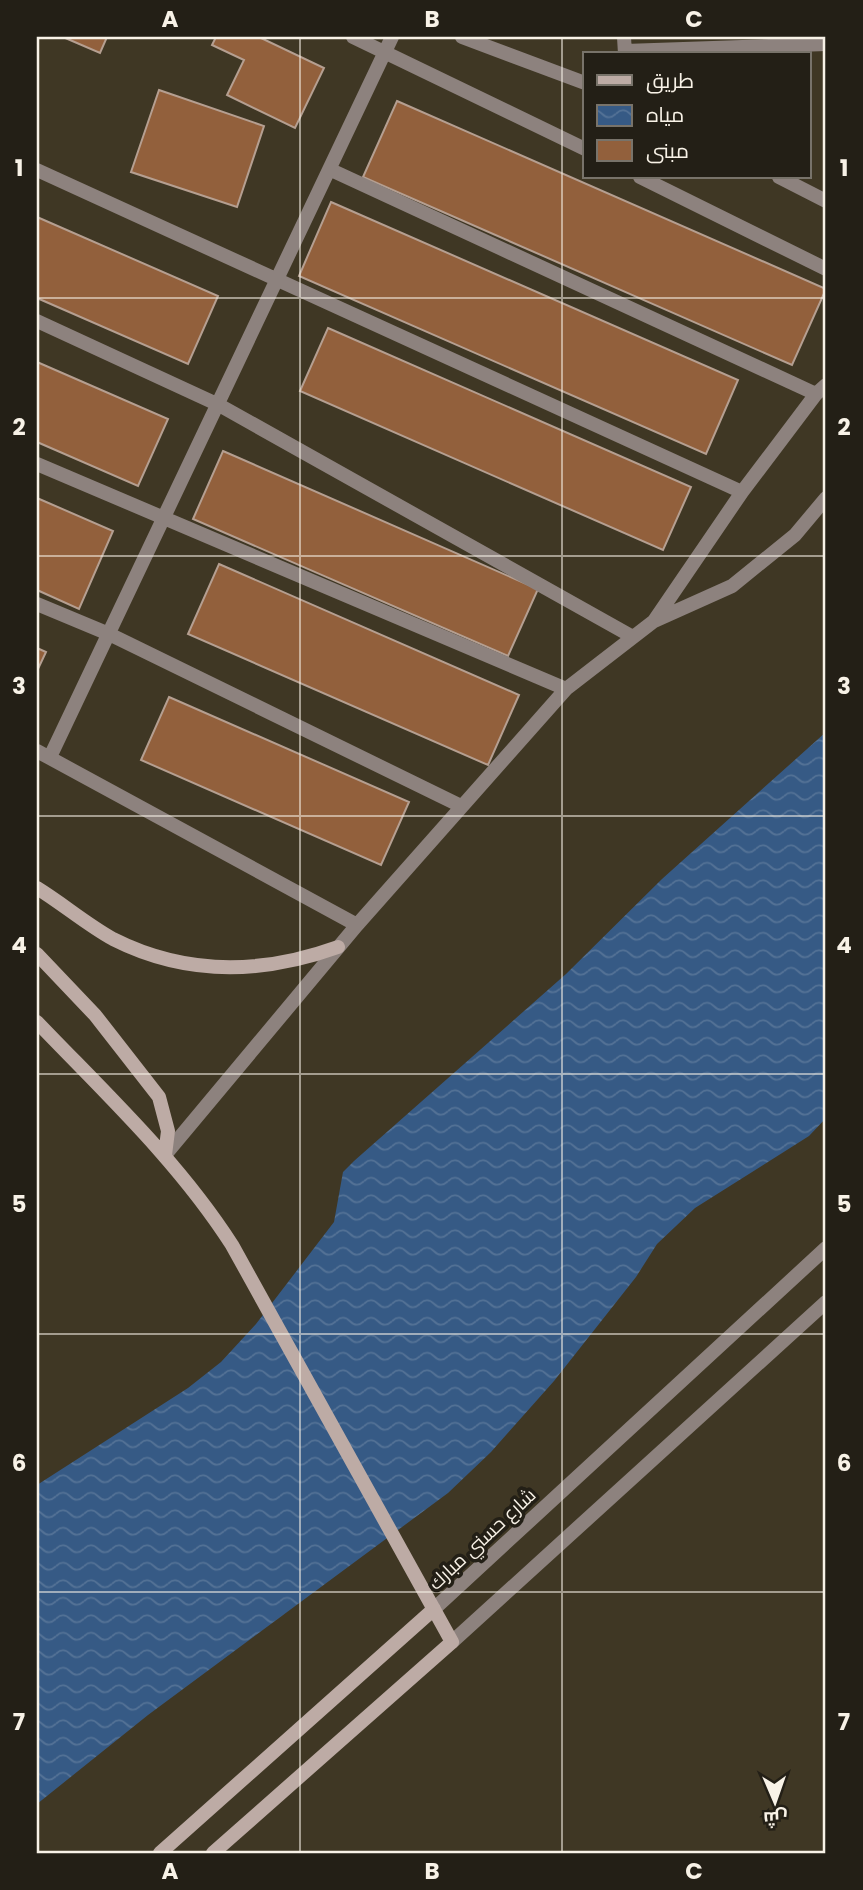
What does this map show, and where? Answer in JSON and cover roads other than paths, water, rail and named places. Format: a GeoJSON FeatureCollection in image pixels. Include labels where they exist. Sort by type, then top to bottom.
{"type":"FeatureCollection","features":[{"type":"Feature","properties":{"kind":"main road"},"geometry":{"type":"LineString","coordinates":[[37,888],[111,938],[146,953],[199,966],[234,969],[270,967],[338,947]]}},
{"type":"Feature","properties":{"kind":"main road"},"geometry":{"type":"LineString","coordinates":[[37,954],[95,1015],[159,1097],[168,1131],[165,1155]]}},
{"type":"Feature","properties":{"kind":"main road"},"geometry":{"type":"LineString","coordinates":[[37,1022],[165,1155],[204,1201],[232,1245],[453,1642],[213,1853]]}},
{"type":"Feature","properties":{"kind":"main road","name":"شارع حسني مبارك"},"geometry":{"type":"LineString","coordinates":[[160,1853],[435,1609]]}},
{"type":"Feature","properties":{"kind":"street"},"geometry":{"type":"LineString","coordinates":[[353,37],[583,148]]}},
{"type":"Feature","properties":{"kind":"street"},"geometry":{"type":"LineString","coordinates":[[357,925],[43,754],[109,634],[392,37]]}},
{"type":"Feature","properties":{"kind":"street"},"geometry":{"type":"LineString","coordinates":[[462,37],[583,82]]}},
{"type":"Feature","properties":{"kind":"street"},"geometry":{"type":"LineString","coordinates":[[625,47],[826,44]]}},
{"type":"Feature","properties":{"kind":"street"},"geometry":{"type":"LineString","coordinates":[[37,170],[743,492]]}},
{"type":"Feature","properties":{"kind":"street"},"geometry":{"type":"LineString","coordinates":[[331,170],[821,389],[743,492],[654,621]]}},
{"type":"Feature","properties":{"kind":"street"},"geometry":{"type":"LineString","coordinates":[[642,178],[826,269]]}},
{"type":"Feature","properties":{"kind":"street"},"geometry":{"type":"LineString","coordinates":[[781,178],[826,200],[826,191]]}},
{"type":"Feature","properties":{"kind":"street"},"geometry":{"type":"LineString","coordinates":[[37,321],[219,405],[633,637]]}},
{"type":"Feature","properties":{"kind":"street"},"geometry":{"type":"LineString","coordinates":[[37,464],[566,689]]}},
{"type":"Feature","properties":{"kind":"street"},"geometry":{"type":"LineString","coordinates":[[165,1155],[338,947],[566,689],[654,621],[732,586],[795,535],[826,498]]}},
{"type":"Feature","properties":{"kind":"street"},"geometry":{"type":"LineString","coordinates":[[37,604],[109,634],[461,806]]}},
{"type":"Feature","properties":{"kind":"street","name":"شارع حسني مبارك"},"geometry":{"type":"LineString","coordinates":[[435,1609],[826,1248]]}},
{"type":"Feature","properties":{"kind":"street"},"geometry":{"type":"LineString","coordinates":[[453,1642],[826,1302]]}},
{"type":"Feature","properties":{"kind":"water"},"geometry":{"type":"Polygon","coordinates":[[[826,732],[826,1118],[809,1136],[695,1208],[657,1244],[636,1277],[554,1381],[491,1452],[448,1493],[148,1715],[37,1804],[37,1485],[188,1388],[221,1362],[256,1324],[334,1222],[343,1172],[566,974],[662,879],[826,732]]]}}]}
